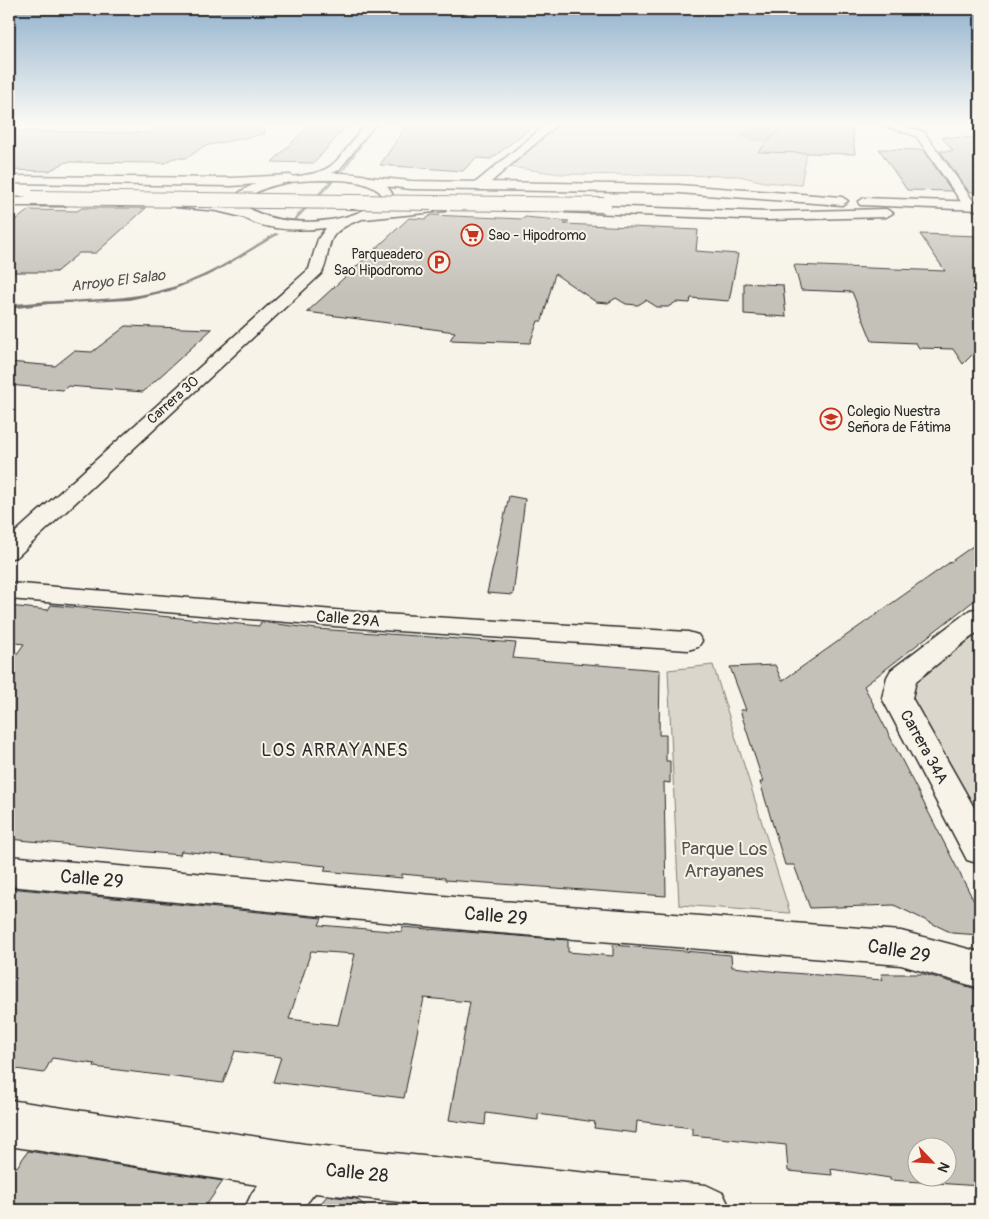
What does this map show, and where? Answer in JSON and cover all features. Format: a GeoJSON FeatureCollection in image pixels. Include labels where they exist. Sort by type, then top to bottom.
{"type":"FeatureCollection","features":[{"type":"Feature","properties":{"kind":"main road"},"geometry":{"type":"LineString","coordinates":[[9,180],[239,182],[275,180]]}},
{"type":"Feature","properties":{"kind":"main road"},"geometry":{"type":"LineString","coordinates":[[246,214],[238,204],[242,196],[263,185],[286,180]]}},
{"type":"Feature","properties":{"kind":"main road"},"geometry":{"type":"LineString","coordinates":[[479,186],[486,180]]}},
{"type":"Feature","properties":{"kind":"main road"},"geometry":{"type":"LineString","coordinates":[[956,180],[976,206]]}},
{"type":"Feature","properties":{"kind":"main road"},"geometry":{"type":"LineString","coordinates":[[370,181],[411,185],[674,188],[842,201]]}},
{"type":"Feature","properties":{"kind":"main road"},"geometry":{"type":"LineString","coordinates":[[9,202],[192,204],[217,207],[246,214],[260,220],[282,224],[304,232],[322,243],[332,229],[383,205],[388,198],[386,190],[370,181]]}},
{"type":"Feature","properties":{"kind":"main road"},"geometry":{"type":"LineString","coordinates":[[9,188],[603,200],[980,217]]}},
{"type":"Feature","properties":{"kind":"main road"},"geometry":{"type":"LineString","coordinates":[[9,197],[842,201],[976,206]]}},
{"type":"Feature","properties":{"kind":"main road"},"geometry":{"type":"LineString","coordinates":[[282,224],[318,224],[434,208],[588,210],[747,217],[813,217],[886,213]]}},
{"type":"Feature","properties":{"kind":"main road","name":"Carrera 30"},"geometry":{"type":"LineString","coordinates":[[9,550],[316,271],[322,255],[322,243]]}},
{"type":"Feature","properties":{"kind":"main road","name":"Calle 29A"},"geometry":{"type":"LineString","coordinates":[[9,591],[382,622],[688,641]]}},
{"type":"Feature","properties":{"kind":"main road","name":"Carrera 34A"},"geometry":{"type":"LineString","coordinates":[[980,616],[902,677],[897,698],[980,850]]}},
{"type":"Feature","properties":{"kind":"main road","name":"Calle 29"},"geometry":{"type":"LineString","coordinates":[[9,871],[487,916],[901,948],[980,970]]}},
{"type":"Feature","properties":{"kind":"main road","name":"Calle 28"},"geometry":{"type":"LineString","coordinates":[[9,1123],[305,1168],[640,1207],[706,1210]]}},
{"type":"Feature","properties":{"kind":"main road"},"geometry":{"type":"LineString","coordinates":[[269,1210],[305,1168]]}},
{"type":"Feature","properties":{"kind":"green space"},"geometry":{"type":"Polygon","coordinates":[[[755,180],[802,180],[801,185],[755,180]]]}},
{"type":"Feature","properties":{"kind":"green space"},"geometry":{"type":"Polygon","coordinates":[[[980,633],[980,835],[908,700],[911,680],[980,633]]]}},
{"type":"Feature","properties":{"kind":"green space","name":"Parque Los Arrayanes"},"geometry":{"type":"Polygon","coordinates":[[[713,665],[790,913],[679,905],[668,670],[713,665]]]}},
{"type":"Feature","properties":{"kind":"building"},"geometry":{"type":"Polygon","coordinates":[[[900,180],[944,180],[952,191],[907,190],[900,180]]]}},
{"type":"Feature","properties":{"kind":"building"},"geometry":{"type":"Polygon","coordinates":[[[960,180],[980,180],[980,192],[969,192],[960,180]]]}},
{"type":"Feature","properties":{"kind":"building"},"geometry":{"type":"Polygon","coordinates":[[[82,208],[146,208],[96,253],[79,253],[56,272],[9,272],[9,225],[29,210],[77,211],[82,208]]]}},
{"type":"Feature","properties":{"kind":"building"},"geometry":{"type":"Polygon","coordinates":[[[431,215],[523,219],[525,217],[569,221],[564,224],[698,230],[696,251],[738,254],[729,301],[691,298],[690,303],[676,302],[668,307],[657,307],[646,300],[638,305],[626,304],[616,298],[608,303],[596,302],[555,274],[542,321],[538,321],[530,343],[450,340],[455,332],[307,312],[409,218],[426,219],[431,215]]]}},
{"type":"Feature","properties":{"kind":"building"},"geometry":{"type":"Polygon","coordinates":[[[920,234],[980,236],[980,347],[963,364],[953,349],[919,348],[916,343],[872,341],[852,292],[801,290],[794,265],[945,271],[920,234]]]}},
{"type":"Feature","properties":{"kind":"building"},"geometry":{"type":"Polygon","coordinates":[[[744,283],[783,285],[786,317],[744,314],[744,283]]]}},
{"type":"Feature","properties":{"kind":"building"},"geometry":{"type":"Polygon","coordinates":[[[126,326],[212,329],[143,392],[68,386],[63,390],[9,385],[9,362],[55,366],[74,351],[92,352],[126,326]]]}},
{"type":"Feature","properties":{"kind":"building"},"geometry":{"type":"Polygon","coordinates":[[[509,496],[525,499],[513,595],[487,593],[509,496]]]}},
{"type":"Feature","properties":{"kind":"building"},"geometry":{"type":"Polygon","coordinates":[[[980,541],[980,596],[864,686],[980,913],[980,935],[952,933],[894,905],[810,908],[794,865],[785,865],[760,782],[763,782],[740,710],[746,710],[730,667],[775,665],[782,681],[980,541]]]}},
{"type":"Feature","properties":{"kind":"building"},"geometry":{"type":"Polygon","coordinates":[[[51,605],[259,626],[261,622],[317,629],[516,643],[513,658],[660,670],[659,735],[666,735],[666,761],[670,761],[670,783],[664,782],[666,896],[445,880],[445,878],[402,874],[402,878],[324,871],[326,866],[181,851],[180,855],[9,839],[9,665],[24,644],[9,642],[9,606],[48,610],[51,605]]]}},
{"type":"Feature","properties":{"kind":"building"},"geometry":{"type":"Polygon","coordinates":[[[9,888],[322,918],[319,925],[402,932],[402,927],[568,940],[568,952],[613,956],[613,945],[731,955],[732,967],[779,972],[883,980],[881,974],[924,974],[980,990],[980,1186],[956,1184],[956,1136],[906,1136],[906,1181],[831,1169],[832,1175],[788,1171],[786,1145],[692,1135],[692,1128],[637,1121],[636,1133],[594,1128],[595,1122],[538,1114],[538,1120],[486,1113],[485,1125],[449,1120],[470,1002],[424,998],[404,1098],[273,1082],[281,1057],[235,1051],[223,1083],[94,1067],[95,1064],[52,1058],[44,1073],[9,1068],[9,888]],[[311,951],[289,1019],[338,1025],[355,954],[311,951]]]}},
{"type":"Feature","properties":{"kind":"building"},"geometry":{"type":"Polygon","coordinates":[[[28,1151],[223,1181],[203,1210],[9,1210],[9,1162],[17,1167],[28,1151]]]}},
{"type":"Feature","properties":{"kind":"building"},"geometry":{"type":"Polygon","coordinates":[[[327,1196],[357,1199],[370,1210],[315,1210],[327,1196]]]}},
{"type":"Feature","properties":{"kind":"waterway"},"geometry":{"type":"LineString","coordinates":[[295,219],[333,180]]}},
{"type":"Feature","properties":{"kind":"waterway","name":"Arroyo El Salao"},"geometry":{"type":"LineString","coordinates":[[9,307],[49,302],[129,298],[168,290],[211,273],[277,234]]}},
{"type":"Feature","properties":{"kind":"place","name":"Sao - Hipodromo"},"geometry":{"type":"Point","coordinates":[472,235]}},
{"type":"Feature","properties":{"kind":"place","name":"Parqueadero Sao Hipodromo"},"geometry":{"type":"Point","coordinates":[439,262]}},
{"type":"Feature","properties":{"kind":"place","name":"Colegio Nuestra Señora de Fátima"},"geometry":{"type":"Point","coordinates":[831,419]}},
{"type":"Feature","properties":{"kind":"district","name":"LOS ARRAYANES"},"geometry":{"type":"Point","coordinates":[335,750]}}]}
